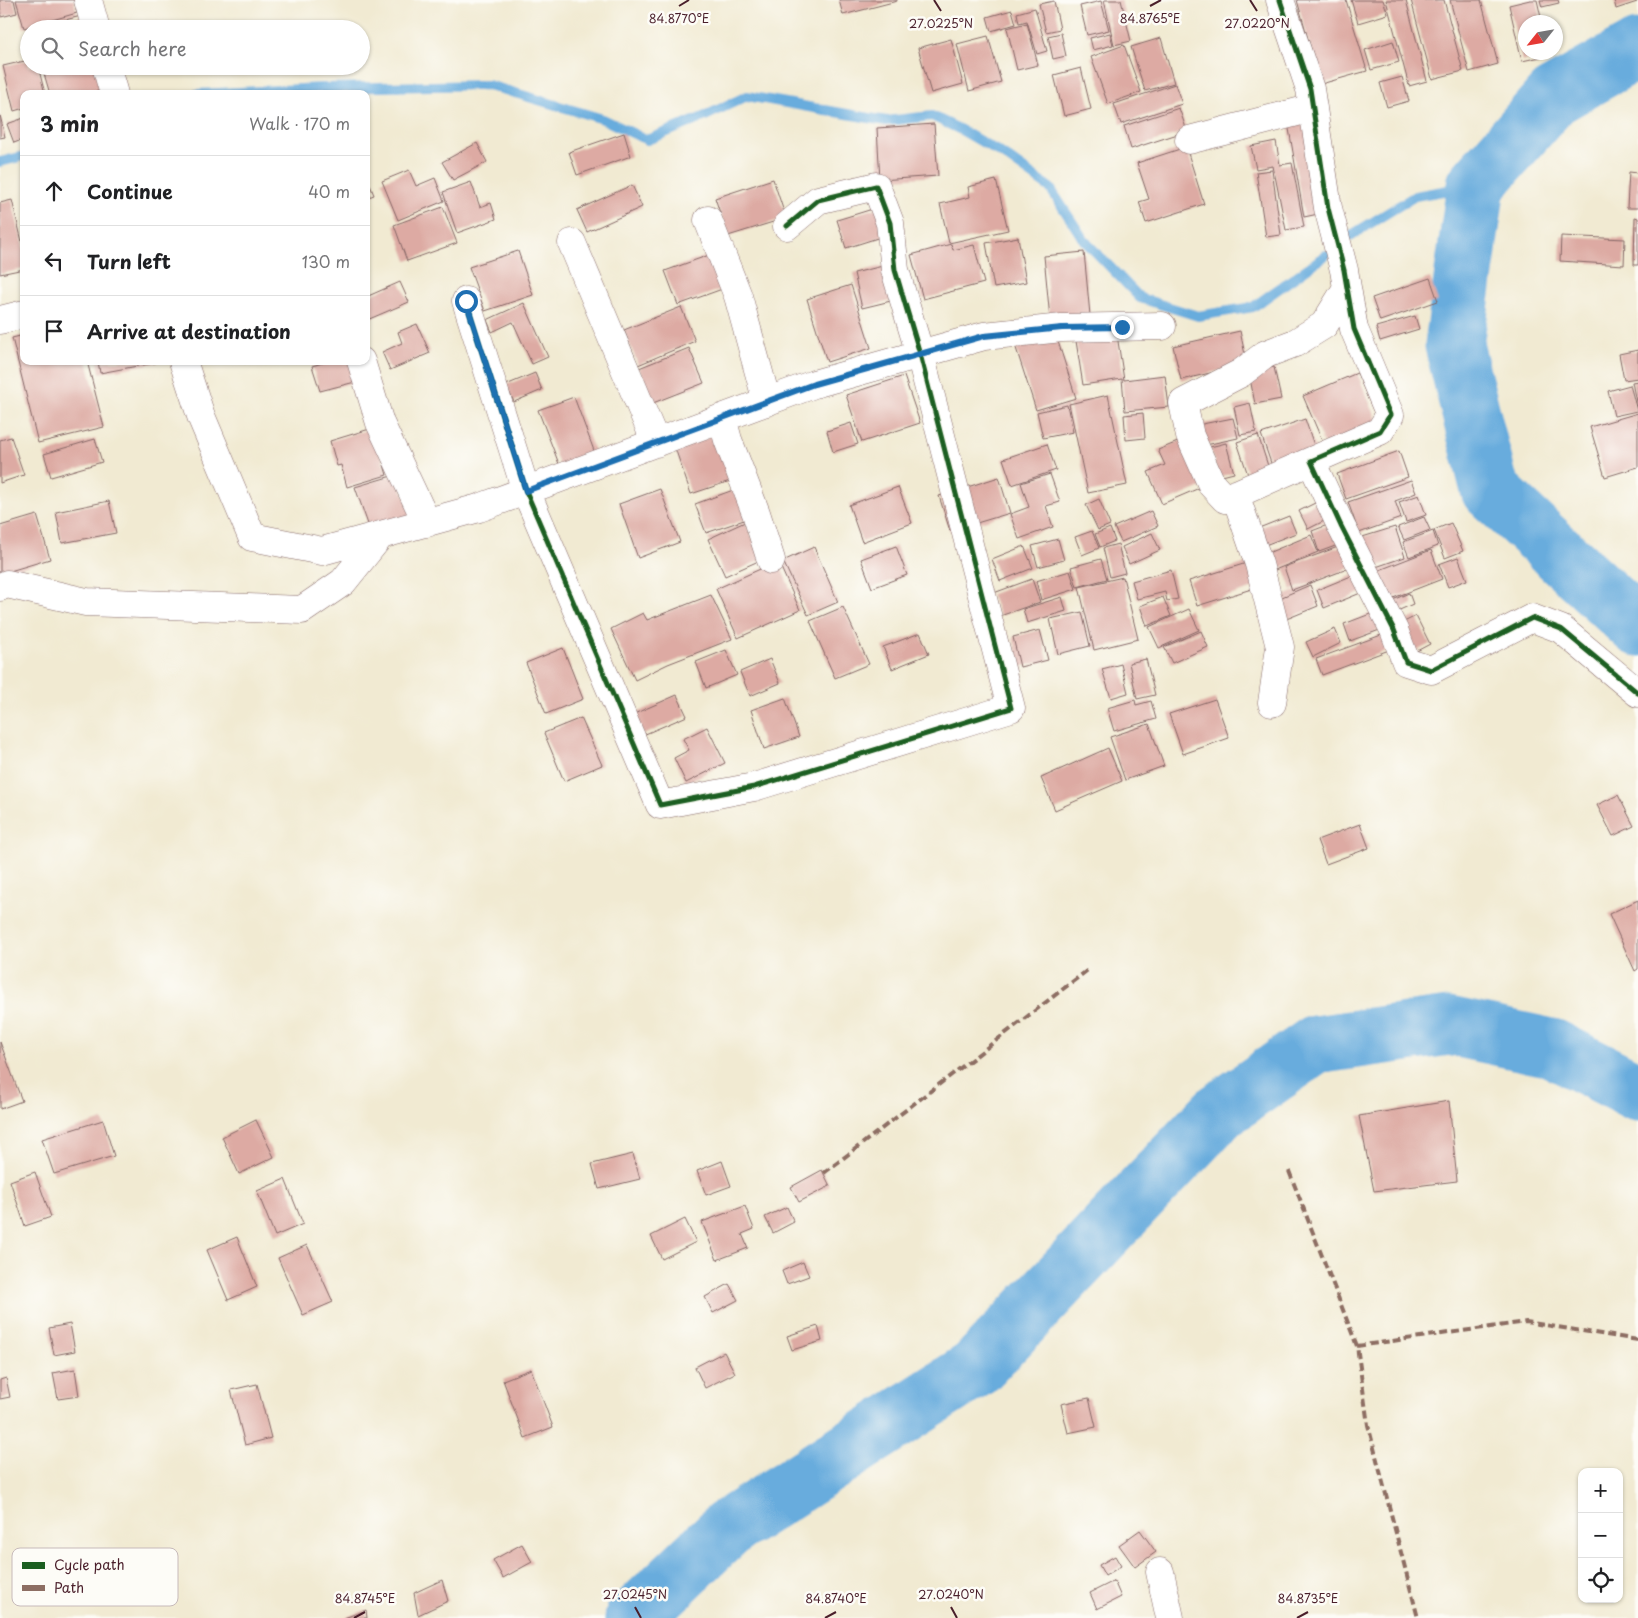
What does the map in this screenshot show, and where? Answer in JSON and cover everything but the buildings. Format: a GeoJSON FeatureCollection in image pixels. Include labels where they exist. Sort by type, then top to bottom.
{"type":"FeatureCollection","features":[{"type":"Feature","properties":{"kind":"street"},"geometry":{"type":"LineString","coordinates":[[88,0],[94,20]]}},
{"type":"Feature","properties":{"kind":"street"},"geometry":{"type":"LineString","coordinates":[[1280,0],[1310,90],[1328,208],[1344,270],[1354,329],[1390,415],[1380,431],[1225,499],[1212,486],[1190,436],[1183,402],[1241,374],[1266,354],[1295,343],[1324,325],[1346,288]]}},
{"type":"Feature","properties":{"kind":"street"},"geometry":{"type":"LineString","coordinates":[[109,75],[113,90]]}},
{"type":"Feature","properties":{"kind":"street"},"geometry":{"type":"LineString","coordinates":[[1189,140],[1313,108]]}},
{"type":"Feature","properties":{"kind":"street"},"geometry":{"type":"LineString","coordinates":[[466,301],[526,491],[660,805],[754,787],[1010,708],[920,354],[895,270],[890,223],[876,186],[818,200],[787,226]]}},
{"type":"Feature","properties":{"kind":"street"},"geometry":{"type":"LineString","coordinates":[[708,220],[738,296],[767,402]]}},
{"type":"Feature","properties":{"kind":"street"},"geometry":{"type":"LineString","coordinates":[[572,243],[656,443]]}},
{"type":"Feature","properties":{"kind":"street"},"geometry":{"type":"LineString","coordinates":[[0,320],[20,315]]}},
{"type":"Feature","properties":{"kind":"street"},"geometry":{"type":"LineString","coordinates":[[184,365],[201,416],[252,537],[322,552],[479,508],[814,384],[984,336],[1062,328],[1162,326]]}},
{"type":"Feature","properties":{"kind":"street"},"geometry":{"type":"LineString","coordinates":[[362,365],[380,423],[427,522]]}},
{"type":"Feature","properties":{"kind":"street"},"geometry":{"type":"LineString","coordinates":[[722,418],[728,440],[756,513],[771,560]]}},
{"type":"Feature","properties":{"kind":"street"},"geometry":{"type":"LineString","coordinates":[[1311,461],[1345,534],[1394,630],[1406,662],[1431,670],[1532,618],[1561,629],[1638,693]]}},
{"type":"Feature","properties":{"kind":"street"},"geometry":{"type":"LineString","coordinates":[[1235,494],[1259,564],[1280,647],[1272,703]]}},
{"type":"Feature","properties":{"kind":"street"},"geometry":{"type":"LineString","coordinates":[[0,587],[6,584],[86,602],[302,610],[343,582],[380,536]]}},
{"type":"Feature","properties":{"kind":"street"},"geometry":{"type":"LineString","coordinates":[[1160,1572],[1168,1618]]}},
{"type":"Feature","properties":{"kind":"waterway"},"geometry":{"type":"LineString","coordinates":[[1638,49],[1553,97],[1476,185],[1454,345],[1490,490],[1638,627]]}},
{"type":"Feature","properties":{"kind":"waterway"},"geometry":{"type":"LineString","coordinates":[[280,90],[488,85],[603,119],[647,140],[699,119],[747,96],[886,121],[932,116],[1001,153],[1050,188],[1084,240],[1140,298],[1198,316],[1253,307],[1326,255]]}},
{"type":"Feature","properties":{"kind":"waterway"},"geometry":{"type":"LineString","coordinates":[[0,162],[20,157]]}},
{"type":"Feature","properties":{"kind":"waterway"},"geometry":{"type":"LineString","coordinates":[[1350,236],[1415,196],[1476,185]]}},
{"type":"Feature","properties":{"kind":"waterway"},"geometry":{"type":"LineString","coordinates":[[634,1618],[727,1529],[975,1369],[1219,1112],[1315,1045],[1449,1026],[1552,1048],[1638,1092]]}},
{"type":"Feature","properties":{"kind":"marked path"},"geometry":{"type":"LineString","coordinates":[[824,1173],[1089,969]]}},
{"type":"Feature","properties":{"kind":"marked path"},"geometry":{"type":"LineString","coordinates":[[1289,1171],[1357,1346],[1368,1425],[1418,1618]]}},
{"type":"Feature","properties":{"kind":"marked path"},"geometry":{"type":"LineString","coordinates":[[1357,1346],[1526,1322],[1638,1340]]}},
{"type":"Feature","properties":{"kind":"cycle path"},"geometry":{"type":"LineString","coordinates":[[1280,0],[1310,89],[1328,208],[1344,270],[1354,329],[1390,415],[1380,431],[1311,461],[1341,526],[1394,630],[1406,662],[1431,670],[1532,618],[1561,629],[1638,693]]}},
{"type":"Feature","properties":{"kind":"cycle path"},"geometry":{"type":"LineString","coordinates":[[466,301],[526,491],[660,805],[754,787],[1011,708],[920,354],[895,270],[890,223],[876,186],[818,200],[787,226]]}},
{"type":"Feature","properties":{"kind":"route"},"geometry":{"type":"LineString","coordinates":[[466,301],[526,491],[814,384],[984,336],[1062,328],[1122,327]]}}]}
